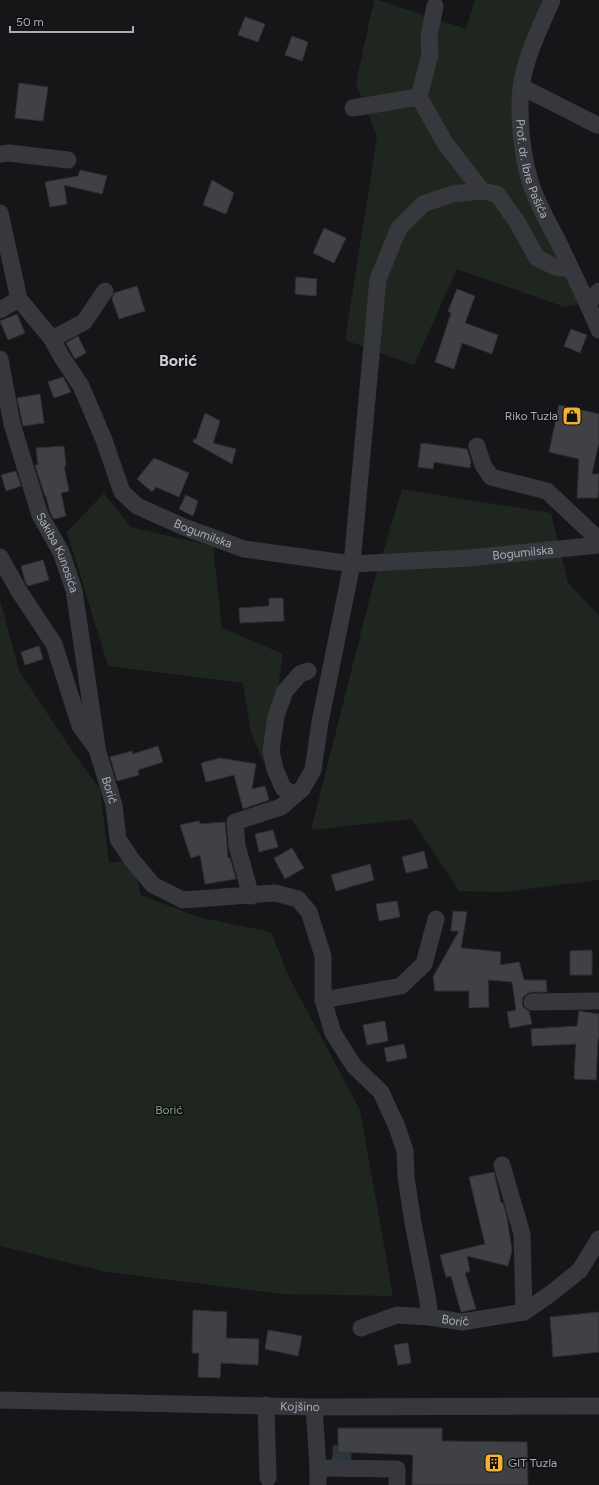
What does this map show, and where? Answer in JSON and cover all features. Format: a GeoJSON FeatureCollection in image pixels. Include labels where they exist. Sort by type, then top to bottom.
{"type":"FeatureCollection","features":[{"type":"Feature","properties":{"kind":"street","name":"Prof. dr. Ibre Pašića"},"geometry":{"type":"LineString","coordinates":[[552,0],[531,48],[522,87],[521,111],[523,146],[530,182],[545,216],[571,269],[594,297],[599,330]]}},
{"type":"Feature","properties":{"kind":"street"},"geometry":{"type":"LineString","coordinates":[[435,6],[429,36],[430,54],[419,97],[445,143],[482,191]]}},
{"type":"Feature","properties":{"kind":"street"},"geometry":{"type":"LineString","coordinates":[[522,87],[599,125]]}},
{"type":"Feature","properties":{"kind":"street"},"geometry":{"type":"LineString","coordinates":[[353,108],[419,97]]}},
{"type":"Feature","properties":{"kind":"street"},"geometry":{"type":"LineString","coordinates":[[0,154],[9,153],[68,160]]}},
{"type":"Feature","properties":{"kind":"street"},"geometry":{"type":"LineString","coordinates":[[250,896],[237,846],[235,822],[281,806],[302,789],[313,770],[320,722],[352,564],[378,279],[399,228],[423,204],[452,194],[482,191],[497,194],[517,222],[537,258],[555,267],[571,269]]}},
{"type":"Feature","properties":{"kind":"street","name":"Bogumilska"},"geometry":{"type":"LineString","coordinates":[[0,213],[19,299],[52,339],[80,386],[104,440],[122,492],[137,506],[184,528],[244,549],[352,564],[469,558],[599,545]]}},
{"type":"Feature","properties":{"kind":"street"},"geometry":{"type":"LineString","coordinates":[[52,339],[84,322],[105,291]]}},
{"type":"Feature","properties":{"kind":"street"},"geometry":{"type":"LineString","coordinates":[[0,310],[19,299]]}},
{"type":"Feature","properties":{"kind":"street","name":"Sakiba Kunosića"},"geometry":{"type":"LineString","coordinates":[[0,359],[12,424],[40,515],[61,552],[74,590],[97,749]]}},
{"type":"Feature","properties":{"kind":"street"},"geometry":{"type":"LineString","coordinates":[[476,446],[482,465],[491,477],[547,491],[599,540]]}},
{"type":"Feature","properties":{"kind":"street","name":"Borić"},"geometry":{"type":"LineString","coordinates":[[0,557],[19,591],[54,644],[80,726],[97,749],[114,805],[118,839],[132,860],[153,885],[184,900],[275,893],[298,899],[309,912],[323,956],[323,1000],[333,1033],[354,1066],[381,1092],[397,1127],[405,1151],[406,1177],[430,1316],[462,1322],[524,1312],[553,1292],[580,1270],[599,1239]]}},
{"type":"Feature","properties":{"kind":"street"},"geometry":{"type":"LineString","coordinates":[[295,795],[283,788],[275,769],[271,751],[276,716],[285,691],[300,674],[308,671]]}},
{"type":"Feature","properties":{"kind":"street"},"geometry":{"type":"LineString","coordinates":[[323,1000],[401,986],[424,964],[436,919]]}},
{"type":"Feature","properties":{"kind":"street"},"geometry":{"type":"LineString","coordinates":[[532,1002],[599,1001]]}},
{"type":"Feature","properties":{"kind":"street"},"geometry":{"type":"LineString","coordinates":[[502,1165],[522,1234],[524,1312]]}},
{"type":"Feature","properties":{"kind":"street"},"geometry":{"type":"LineString","coordinates":[[361,1328],[396,1315],[430,1316]]}},
{"type":"Feature","properties":{"kind":"street","name":"Kojšino"},"geometry":{"type":"LineString","coordinates":[[0,1400],[314,1407],[599,1406]]}},
{"type":"Feature","properties":{"kind":"street"},"geometry":{"type":"LineString","coordinates":[[266,1405],[268,1478]]}},
{"type":"Feature","properties":{"kind":"street"},"geometry":{"type":"LineString","coordinates":[[314,1407],[318,1485]]}},
{"type":"Feature","properties":{"kind":"street"},"geometry":{"type":"LineString","coordinates":[[318,1468],[397,1469],[397,1485]]}},
{"type":"Feature","properties":{"kind":"green space"},"geometry":{"type":"Polygon","coordinates":[[[374,0],[378,0],[466,29],[475,0],[552,0],[531,48],[523,146],[588,303],[565,307],[457,269],[414,365],[345,340],[377,137],[356,83],[374,0]]]}},
{"type":"Feature","properties":{"kind":"green space"},"geometry":{"type":"Polygon","coordinates":[[[402,489],[551,513],[568,583],[599,615],[599,880],[503,892],[459,891],[411,819],[311,830],[372,589],[402,489]]]}},
{"type":"Feature","properties":{"kind":"green space"},"geometry":{"type":"Polygon","coordinates":[[[104,493],[131,527],[213,546],[222,628],[283,654],[266,768],[251,733],[243,683],[108,666],[67,532],[104,493]]]}},
{"type":"Feature","properties":{"kind":"green space","name":"Borić"},"geometry":{"type":"Polygon","coordinates":[[[0,600],[19,671],[75,755],[100,789],[109,863],[132,860],[141,895],[198,917],[271,932],[288,975],[360,1110],[393,1296],[283,1294],[107,1272],[0,1246],[0,600]]]}},
{"type":"Feature","properties":{"kind":"shaded area"},"geometry":{"type":"Polygon","coordinates":[[[333,1445],[352,1446],[351,1460],[332,1460],[333,1445]]]}},
{"type":"Feature","properties":{"kind":"building"},"geometry":{"type":"Polygon","coordinates":[[[245,17],[265,24],[258,42],[238,35],[245,17]]]}},
{"type":"Feature","properties":{"kind":"building"},"geometry":{"type":"Polygon","coordinates":[[[292,36],[308,42],[302,61],[285,55],[292,36]]]}},
{"type":"Feature","properties":{"kind":"building"},"geometry":{"type":"Polygon","coordinates":[[[19,83],[48,87],[43,121],[15,118],[19,83]]]}},
{"type":"Feature","properties":{"kind":"building"},"geometry":{"type":"Polygon","coordinates":[[[80,170],[107,176],[102,194],[64,185],[67,204],[50,207],[45,182],[78,176],[80,170]]]}},
{"type":"Feature","properties":{"kind":"building"},"geometry":{"type":"Polygon","coordinates":[[[212,180],[234,193],[226,214],[203,205],[212,180]]]}},
{"type":"Feature","properties":{"kind":"building"},"geometry":{"type":"Polygon","coordinates":[[[324,228],[346,238],[334,263],[313,253],[324,228]]]}},
{"type":"Feature","properties":{"kind":"building"},"geometry":{"type":"Polygon","coordinates":[[[296,277],[317,279],[316,296],[295,294],[296,277]]]}},
{"type":"Feature","properties":{"kind":"building"},"geometry":{"type":"Polygon","coordinates":[[[137,286],[145,311],[119,319],[112,299],[114,293],[137,286]]]}},
{"type":"Feature","properties":{"kind":"building"},"geometry":{"type":"Polygon","coordinates":[[[457,289],[475,296],[465,323],[498,335],[492,354],[462,343],[454,369],[435,362],[451,313],[448,311],[457,289]]]}},
{"type":"Feature","properties":{"kind":"building"},"geometry":{"type":"Polygon","coordinates":[[[17,314],[25,333],[8,340],[0,321],[17,314]]]}},
{"type":"Feature","properties":{"kind":"building"},"geometry":{"type":"Polygon","coordinates":[[[571,329],[587,335],[580,353],[564,346],[571,329]]]}},
{"type":"Feature","properties":{"kind":"building"},"geometry":{"type":"Polygon","coordinates":[[[78,336],[86,353],[75,359],[66,343],[78,336]]]}},
{"type":"Feature","properties":{"kind":"building"},"geometry":{"type":"Polygon","coordinates":[[[63,377],[71,392],[54,398],[48,382],[63,377]]]}},
{"type":"Feature","properties":{"kind":"building"},"geometry":{"type":"Polygon","coordinates":[[[40,394],[44,423],[23,426],[17,398],[40,394]]]}},
{"type":"Feature","properties":{"kind":"building"},"geometry":{"type":"Polygon","coordinates":[[[559,405],[599,414],[599,442],[592,474],[599,474],[598,498],[577,498],[579,459],[549,452],[559,405]]]}},
{"type":"Feature","properties":{"kind":"building"},"geometry":{"type":"Polygon","coordinates":[[[205,413],[220,421],[213,443],[236,449],[232,464],[193,442],[194,439],[196,439],[205,413]]]}},
{"type":"Feature","properties":{"kind":"building"},"geometry":{"type":"Polygon","coordinates":[[[421,443],[467,449],[471,461],[470,468],[434,462],[433,469],[418,467],[421,443]]]}},
{"type":"Feature","properties":{"kind":"building"},"geometry":{"type":"Polygon","coordinates":[[[64,446],[66,466],[64,466],[69,491],[61,493],[66,516],[54,519],[50,512],[35,465],[38,465],[36,448],[64,446]]]}},
{"type":"Feature","properties":{"kind":"building"},"geometry":{"type":"Polygon","coordinates":[[[154,458],[189,473],[179,497],[156,487],[152,492],[137,479],[154,458]]]}},
{"type":"Feature","properties":{"kind":"building"},"geometry":{"type":"Polygon","coordinates":[[[16,471],[21,486],[6,491],[1,475],[16,471]]]}},
{"type":"Feature","properties":{"kind":"building"},"geometry":{"type":"Polygon","coordinates":[[[186,495],[198,501],[193,516],[179,509],[186,495]]]}},
{"type":"Feature","properties":{"kind":"building"},"geometry":{"type":"Polygon","coordinates":[[[43,560],[49,580],[28,586],[21,566],[43,560]]]}},
{"type":"Feature","properties":{"kind":"building"},"geometry":{"type":"Polygon","coordinates":[[[269,598],[283,598],[284,621],[240,623],[239,608],[269,606],[269,598]]]}},
{"type":"Feature","properties":{"kind":"building"},"geometry":{"type":"Polygon","coordinates":[[[39,646],[43,659],[25,665],[21,652],[39,646]]]}},
{"type":"Feature","properties":{"kind":"building"},"geometry":{"type":"Polygon","coordinates":[[[158,746],[163,762],[138,770],[139,775],[117,781],[110,757],[132,751],[133,754],[158,746]]]}},
{"type":"Feature","properties":{"kind":"building"},"geometry":{"type":"Polygon","coordinates":[[[220,758],[256,764],[252,789],[265,786],[269,800],[243,809],[234,775],[206,782],[201,763],[220,758]]]}},
{"type":"Feature","properties":{"kind":"building"},"geometry":{"type":"Polygon","coordinates":[[[199,821],[200,824],[225,822],[228,858],[230,858],[236,879],[205,884],[200,855],[191,858],[180,825],[199,821]]]}},
{"type":"Feature","properties":{"kind":"building"},"geometry":{"type":"Polygon","coordinates":[[[273,830],[278,847],[259,852],[255,834],[273,830]]]}},
{"type":"Feature","properties":{"kind":"building"},"geometry":{"type":"Polygon","coordinates":[[[292,848],[304,868],[285,879],[274,858],[292,848]]]}},
{"type":"Feature","properties":{"kind":"building"},"geometry":{"type":"Polygon","coordinates":[[[424,851],[428,868],[406,873],[402,857],[424,851]]]}},
{"type":"Feature","properties":{"kind":"building"},"geometry":{"type":"Polygon","coordinates":[[[370,864],[374,880],[336,891],[331,875],[370,864]]]}},
{"type":"Feature","properties":{"kind":"building"},"geometry":{"type":"Polygon","coordinates":[[[397,901],[400,917],[379,921],[376,904],[397,901]]]}},
{"type":"Feature","properties":{"kind":"building"},"geometry":{"type":"Polygon","coordinates":[[[453,911],[467,912],[461,948],[501,952],[500,965],[519,962],[524,980],[546,980],[547,992],[531,992],[523,997],[523,1007],[529,1011],[532,1024],[510,1028],[507,1012],[516,1010],[512,982],[488,980],[489,1007],[469,1008],[469,991],[435,991],[433,977],[459,931],[451,931],[453,911]]]}},
{"type":"Feature","properties":{"kind":"building"},"geometry":{"type":"Polygon","coordinates":[[[592,950],[592,975],[570,975],[570,951],[592,950]]]}},
{"type":"Feature","properties":{"kind":"building"},"geometry":{"type":"Polygon","coordinates":[[[579,1011],[599,1014],[596,1080],[574,1079],[576,1044],[532,1046],[531,1029],[577,1026],[579,1011]]]}},
{"type":"Feature","properties":{"kind":"building"},"geometry":{"type":"Polygon","coordinates":[[[385,1021],[388,1041],[367,1045],[363,1025],[385,1021]]]}},
{"type":"Feature","properties":{"kind":"building"},"geometry":{"type":"Polygon","coordinates":[[[404,1044],[407,1058],[387,1062],[384,1048],[404,1044]]]}},
{"type":"Feature","properties":{"kind":"building"},"geometry":{"type":"Polygon","coordinates":[[[494,1172],[501,1203],[503,1203],[507,1217],[512,1250],[508,1266],[467,1256],[470,1271],[465,1273],[476,1309],[461,1312],[451,1276],[446,1277],[440,1255],[485,1244],[469,1177],[494,1172]]]}},
{"type":"Feature","properties":{"kind":"building"},"geometry":{"type":"Polygon","coordinates":[[[193,1310],[227,1312],[226,1338],[259,1339],[258,1365],[221,1363],[220,1378],[198,1377],[199,1353],[192,1353],[193,1310]]]}},
{"type":"Feature","properties":{"kind":"building"},"geometry":{"type":"Polygon","coordinates":[[[599,1312],[599,1352],[553,1357],[550,1317],[599,1312]]]}},
{"type":"Feature","properties":{"kind":"building"},"geometry":{"type":"Polygon","coordinates":[[[268,1330],[302,1336],[298,1356],[265,1349],[268,1330]]]}},
{"type":"Feature","properties":{"kind":"building"},"geometry":{"type":"Polygon","coordinates":[[[408,1343],[411,1363],[398,1365],[394,1345],[408,1343]]]}},
{"type":"Feature","properties":{"kind":"building"},"geometry":{"type":"Polygon","coordinates":[[[338,1428],[442,1428],[442,1441],[527,1442],[528,1485],[412,1485],[413,1455],[338,1452],[338,1428]]]}},
{"type":"Feature","properties":{"kind":"place","name":"Riko Tuzla"},"geometry":{"type":"Point","coordinates":[572,416]}},
{"type":"Feature","properties":{"kind":"place","name":"GIT Tuzla"},"geometry":{"type":"Point","coordinates":[494,1463]}},
{"type":"Feature","properties":{"kind":"district","name":"Borić"},"geometry":{"type":"Point","coordinates":[178,360]}}]}
